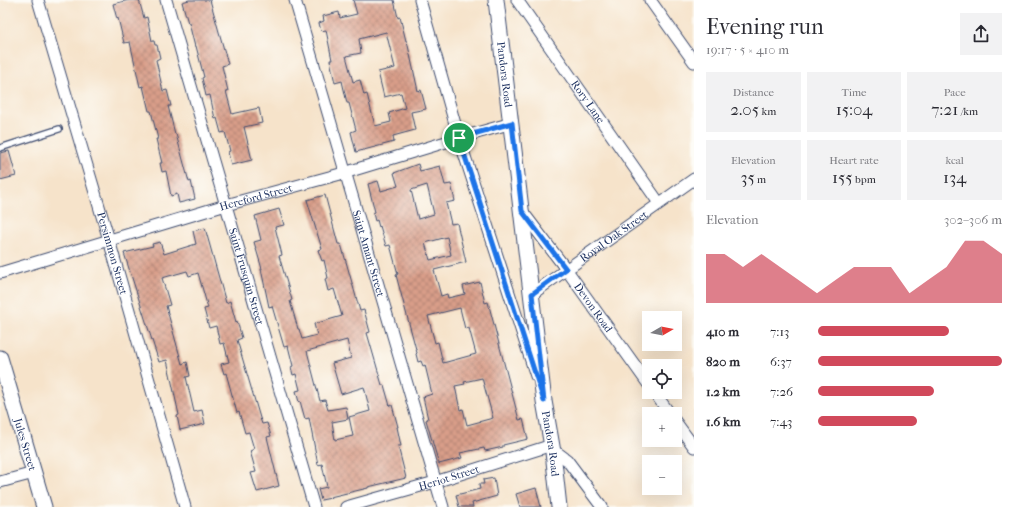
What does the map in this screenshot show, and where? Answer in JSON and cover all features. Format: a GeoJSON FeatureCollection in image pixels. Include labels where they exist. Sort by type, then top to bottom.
{"type":"FeatureCollection","features":[{"type":"Feature","properties":{"kind":"street","name":"Persimmon Street"},"geometry":{"type":"LineString","coordinates":[[38,0],[109,240],[185,507]]}},
{"type":"Feature","properties":{"kind":"street","name":"Saint Frusquin Street"},"geometry":{"type":"LineString","coordinates":[[166,0],[314,507]]}},
{"type":"Feature","properties":{"kind":"street","name":"Saint Amant Street"},"geometry":{"type":"LineString","coordinates":[[295,0],[442,507]]}},
{"type":"Feature","properties":{"kind":"street"},"geometry":{"type":"LineString","coordinates":[[420,0],[459,138],[544,401]]}},
{"type":"Feature","properties":{"kind":"street","name":"Pandora Road"},"geometry":{"type":"LineString","coordinates":[[496,0],[512,123],[544,401],[552,448],[559,507]]}},
{"type":"Feature","properties":{"kind":"street","name":"Rory Lane"},"geometry":{"type":"LineString","coordinates":[[517,0],[659,203]]}},
{"type":"Feature","properties":{"kind":"street"},"geometry":{"type":"LineString","coordinates":[[650,0],[694,62]]}},
{"type":"Feature","properties":{"kind":"street","name":"Hereford Street"},"geometry":{"type":"LineString","coordinates":[[0,273],[226,205],[344,173],[512,123]]}},
{"type":"Feature","properties":{"kind":"street","name":"Royal Oak Street"},"geometry":{"type":"LineString","coordinates":[[532,294],[694,179]]}},
{"type":"Feature","properties":{"kind":"street","name":"Devon Road"},"geometry":{"type":"LineString","coordinates":[[522,211],[566,269],[642,375]]}},
{"type":"Feature","properties":{"kind":"street","name":"Jules Street"},"geometry":{"type":"LineString","coordinates":[[0,358],[44,507]]}},
{"type":"Feature","properties":{"kind":"street"},"geometry":{"type":"LineString","coordinates":[[682,431],[694,447]]}},
{"type":"Feature","properties":{"kind":"street"},"geometry":{"type":"LineString","coordinates":[[552,448],[567,460],[602,507]]}},
{"type":"Feature","properties":{"kind":"street","name":"Heriot Street"},"geometry":{"type":"LineString","coordinates":[[346,507],[552,448]]}},
{"type":"Feature","properties":{"kind":"street"},"geometry":{"type":"LineString","coordinates":[[0,482],[34,473]]}},
{"type":"Feature","properties":{"kind":"lane"},"geometry":{"type":"LineString","coordinates":[[0,148],[59,130]]}},
{"type":"Feature","properties":{"kind":"building"},"geometry":{"type":"Polygon","coordinates":[[[129,0],[139,0],[144,18],[147,17],[152,41],[154,41],[155,45],[157,45],[160,58],[156,60],[163,91],[167,90],[171,106],[168,106],[175,134],[189,182],[191,181],[195,199],[179,203],[177,194],[171,196],[166,171],[162,172],[160,163],[162,163],[156,139],[158,139],[151,111],[149,111],[143,86],[140,87],[130,42],[124,43],[113,4],[129,0]]]}},
{"type":"Feature","properties":{"kind":"building"},"geometry":{"type":"Polygon","coordinates":[[[189,0],[210,0],[228,64],[222,66],[232,114],[259,108],[262,123],[244,127],[252,160],[231,165],[228,152],[230,151],[225,132],[221,133],[217,118],[215,119],[210,95],[206,96],[202,78],[204,77],[182,2],[189,0]]]}},
{"type":"Feature","properties":{"kind":"building"},"geometry":{"type":"Polygon","coordinates":[[[353,0],[394,0],[398,18],[400,17],[407,41],[418,91],[421,90],[426,109],[411,112],[415,130],[393,136],[394,142],[356,152],[351,132],[356,130],[349,103],[347,103],[342,81],[335,83],[326,30],[321,31],[319,23],[324,21],[323,16],[339,12],[340,18],[357,14],[353,0]],[[386,32],[359,39],[361,53],[346,56],[353,82],[360,80],[364,95],[367,94],[375,126],[391,122],[389,113],[405,108],[401,93],[384,97],[378,72],[395,68],[386,32]]]}},
{"type":"Feature","properties":{"kind":"building"},"geometry":{"type":"Polygon","coordinates":[[[9,151],[16,176],[0,180],[0,153],[9,151]]]}},
{"type":"Feature","properties":{"kind":"building"},"geometry":{"type":"Polygon","coordinates":[[[418,164],[420,171],[440,166],[445,185],[451,184],[455,201],[446,203],[451,224],[457,223],[466,262],[434,270],[441,296],[447,294],[448,298],[465,294],[463,286],[480,282],[485,303],[488,302],[519,420],[523,419],[528,439],[485,451],[484,448],[460,453],[462,458],[439,464],[426,420],[428,419],[423,397],[432,394],[425,365],[423,366],[421,361],[418,362],[390,245],[386,246],[380,226],[379,227],[377,220],[375,221],[373,213],[375,212],[368,184],[378,181],[381,191],[398,186],[394,173],[418,164]],[[427,185],[411,190],[418,219],[434,214],[427,185]],[[447,237],[425,243],[430,260],[451,255],[447,237]],[[460,308],[428,316],[435,343],[438,342],[443,363],[476,354],[469,328],[465,329],[460,308]],[[482,378],[464,382],[465,384],[455,386],[460,410],[463,409],[467,425],[493,418],[482,378]]]}},
{"type":"Feature","properties":{"kind":"building"},"geometry":{"type":"Polygon","coordinates":[[[325,195],[338,244],[341,244],[360,311],[364,310],[370,332],[367,333],[382,385],[384,385],[390,406],[392,405],[401,446],[398,446],[406,478],[321,500],[318,489],[327,487],[322,464],[318,465],[309,418],[305,419],[300,401],[299,402],[296,391],[300,390],[296,374],[293,375],[291,367],[293,366],[288,346],[284,347],[272,306],[269,307],[262,269],[254,242],[261,240],[255,216],[279,209],[284,225],[275,227],[282,255],[279,256],[292,300],[290,301],[302,339],[317,335],[314,324],[342,316],[334,289],[328,291],[325,279],[328,278],[324,260],[322,261],[318,250],[322,249],[307,200],[325,195]],[[347,340],[307,351],[320,401],[325,400],[328,410],[346,407],[348,419],[332,422],[335,440],[353,436],[349,417],[370,411],[364,387],[341,394],[332,363],[351,358],[347,340]]]}},
{"type":"Feature","properties":{"kind":"building"},"geometry":{"type":"Polygon","coordinates":[[[205,228],[226,303],[230,301],[242,338],[237,340],[260,418],[262,424],[267,423],[271,436],[267,437],[279,486],[257,492],[251,473],[256,472],[250,451],[254,449],[249,432],[245,433],[239,412],[237,413],[226,373],[224,374],[221,364],[229,362],[224,343],[220,344],[216,326],[209,328],[204,309],[208,308],[198,273],[189,276],[187,271],[162,278],[170,305],[166,306],[182,364],[187,362],[190,376],[186,377],[194,412],[202,410],[205,424],[180,430],[177,416],[179,415],[167,360],[159,362],[124,253],[153,246],[152,244],[160,242],[164,254],[196,244],[193,231],[205,228]]]}},
{"type":"Feature","properties":{"kind":"building"},"geometry":{"type":"Polygon","coordinates":[[[494,478],[497,496],[472,503],[473,507],[459,507],[456,495],[480,489],[479,484],[484,484],[483,480],[494,478]]]}},
{"type":"Feature","properties":{"kind":"building"},"geometry":{"type":"Polygon","coordinates":[[[536,488],[541,507],[520,507],[516,494],[536,488]]]}},
{"type":"Feature","properties":{"kind":"route"},"geometry":{"type":"LineString","coordinates":[[512,123],[522,211],[566,269],[532,294],[544,401],[510,296],[459,138],[512,123]]}}]}
